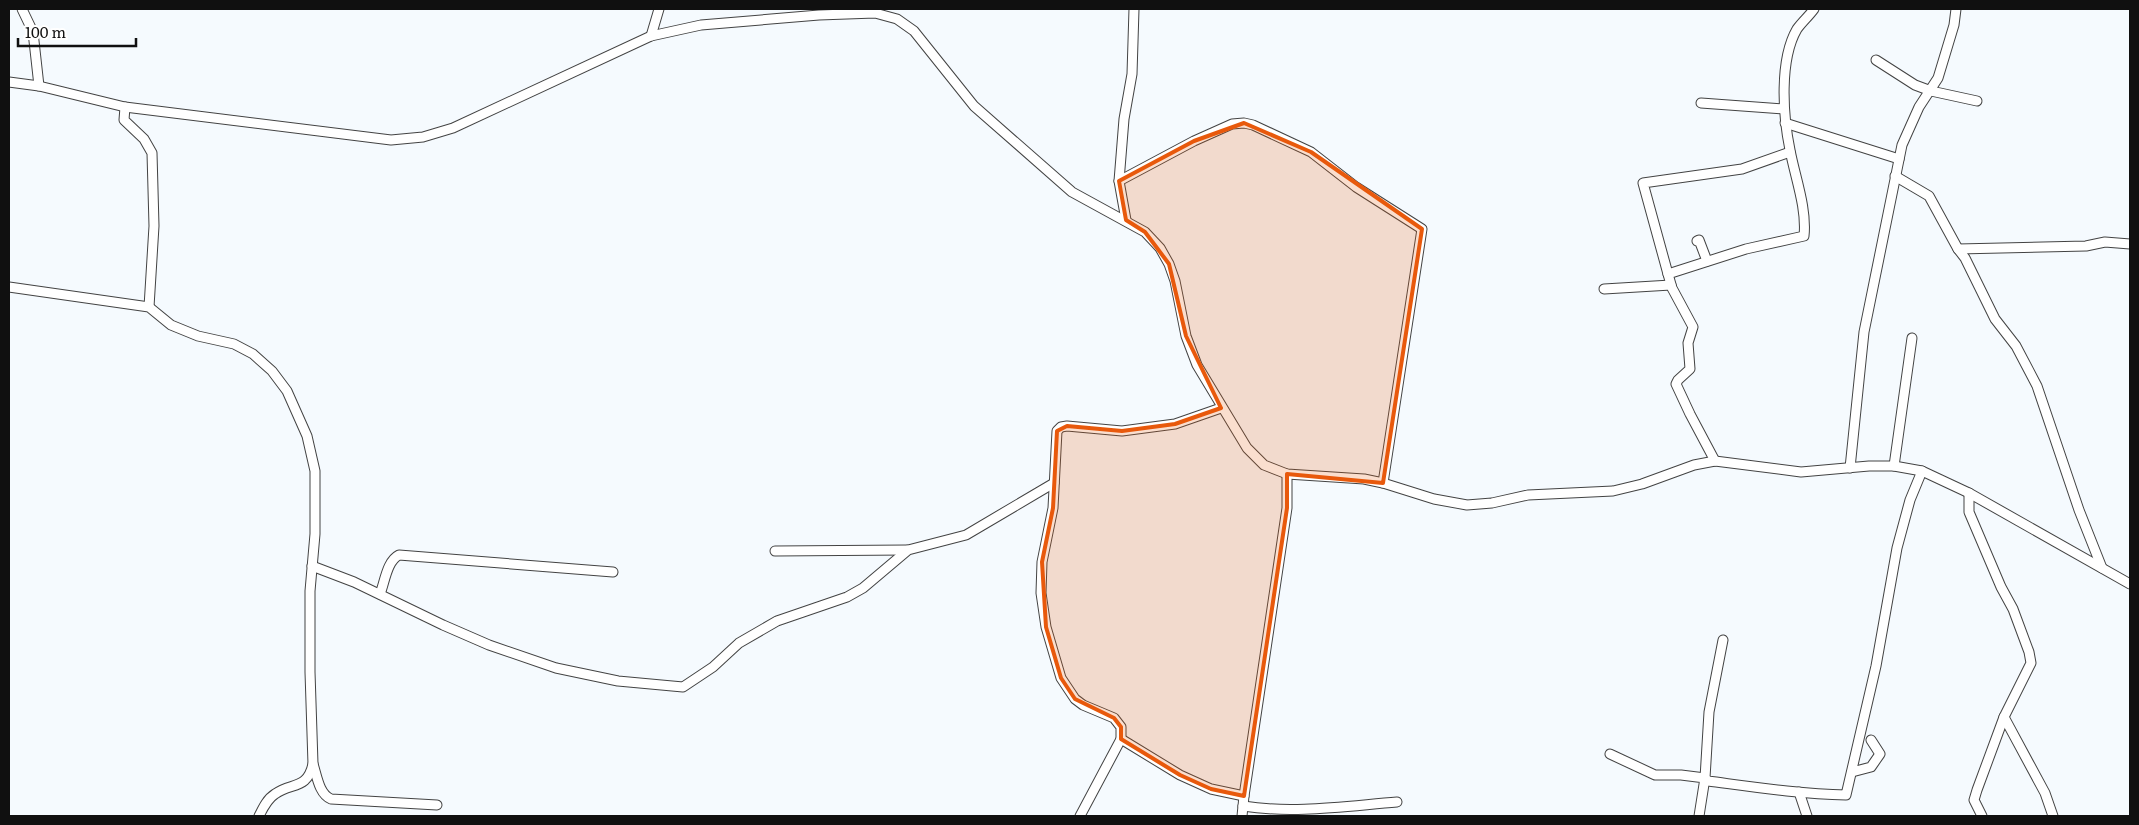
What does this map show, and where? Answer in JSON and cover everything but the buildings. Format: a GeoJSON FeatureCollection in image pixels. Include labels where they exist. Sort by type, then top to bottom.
{"type":"FeatureCollection","features":[{"type":"Feature","properties":{"kind":"street"},"geometry":{"type":"LineString","coordinates":[[22,9],[33,32],[39,86]]}},
{"type":"Feature","properties":{"kind":"street"},"geometry":{"type":"LineString","coordinates":[[650,36],[659,9]]}},
{"type":"Feature","properties":{"kind":"street"},"geometry":{"type":"LineString","coordinates":[[1126,220],[1119,181],[1124,119],[1132,74],[1134,9]]}},
{"type":"Feature","properties":{"kind":"street"},"geometry":{"type":"LineString","coordinates":[[1668,274],[1746,249],[1804,236],[1801,199],[1794,161],[1790,152],[1784,109],[1787,60],[1792,41],[1797,29],[1814,9]]}},
{"type":"Feature","properties":{"kind":"street"},"geometry":{"type":"LineString","coordinates":[[1850,468],[1864,332],[1902,145],[1919,107],[1938,78],[1954,25],[1956,9]]}},
{"type":"Feature","properties":{"kind":"street"},"geometry":{"type":"LineString","coordinates":[[9,82],[39,86],[125,107],[391,140],[423,136],[453,128],[650,36],[701,25],[819,15],[875,13],[897,19],[914,31],[974,106],[1072,192],[1145,232],[1160,248],[1169,264],[1175,281],[1186,336],[1197,365],[1247,448],[1264,465],[1287,474],[1364,479],[1434,499],[1467,505],[1492,503],[1528,495],[1613,491],[1642,484],[1694,465],[1715,461],[1791,472],[1894,466],[1922,471],[1969,493],[2130,584]]}},
{"type":"Feature","properties":{"kind":"street"},"geometry":{"type":"LineString","coordinates":[[1876,60],[1915,85],[1931,91],[1977,101]]}},
{"type":"Feature","properties":{"kind":"street"},"geometry":{"type":"LineString","coordinates":[[1701,103],[1784,109]]}},
{"type":"Feature","properties":{"kind":"street"},"geometry":{"type":"LineString","coordinates":[[125,107],[124,120],[144,139],[152,153],[154,226],[149,307]]}},
{"type":"Feature","properties":{"kind":"street"},"geometry":{"type":"LineString","coordinates":[[1119,181],[1194,141],[1232,124],[1244,123],[1253,125],[1311,152],[1356,187],[1422,229],[1383,483]]}},
{"type":"Feature","properties":{"kind":"street"},"geometry":{"type":"LineString","coordinates":[[1785,123],[1899,159]]}},
{"type":"Feature","properties":{"kind":"street"},"geometry":{"type":"LineString","coordinates":[[1715,461],[1676,384],[1690,368],[1688,343],[1693,327],[1671,285],[1643,183],[1742,169],[1790,152]]}},
{"type":"Feature","properties":{"kind":"street"},"geometry":{"type":"LineString","coordinates":[[1895,176],[1929,196],[1958,249],[1965,258],[1995,319],[2016,346],[2037,386],[2079,510],[2102,568]]}},
{"type":"Feature","properties":{"kind":"street"},"geometry":{"type":"LineString","coordinates":[[1697,241],[1699,240],[1707,261]]}},
{"type":"Feature","properties":{"kind":"street"},"geometry":{"type":"LineString","coordinates":[[1958,249],[2086,246],[2105,242],[2130,244]]}},
{"type":"Feature","properties":{"kind":"street"},"geometry":{"type":"LineString","coordinates":[[1604,289],[1671,285]]}},
{"type":"Feature","properties":{"kind":"street"},"geometry":{"type":"LineString","coordinates":[[9,287],[149,307],[171,325],[198,336],[234,344],[253,354],[272,371],[287,391],[307,436],[316,471],[310,672],[313,764],[311,773],[305,781],[274,794],[259,816]]}},
{"type":"Feature","properties":{"kind":"street"},"geometry":{"type":"LineString","coordinates":[[1894,466],[1912,338]]}},
{"type":"Feature","properties":{"kind":"street"},"geometry":{"type":"LineString","coordinates":[[1080,816],[1121,739],[1119,722],[1114,718],[1082,705],[1070,692],[1061,678],[1046,627],[1041,593],[1042,562],[1053,508],[1057,431],[1061,427],[1067,426],[1122,431],[1175,424],[1222,408]]}},
{"type":"Feature","properties":{"kind":"street"},"geometry":{"type":"LineString","coordinates":[[1610,754],[1654,775],[1682,775],[1705,778],[1708,781],[1799,792],[1846,795],[1876,666],[1897,548],[1910,500],[1922,471]]}},
{"type":"Feature","properties":{"kind":"street"},"geometry":{"type":"LineString","coordinates":[[1242,816],[1287,508],[1287,474]]}},
{"type":"Feature","properties":{"kind":"street"},"geometry":{"type":"LineString","coordinates":[[775,552],[908,550],[966,535],[1054,483]]}},
{"type":"Feature","properties":{"kind":"street"},"geometry":{"type":"LineString","coordinates":[[1969,493],[1969,512],[2001,587],[2013,609],[2029,652],[2031,663],[2004,717],[1977,790],[1974,800],[1982,816]]}},
{"type":"Feature","properties":{"kind":"street"},"geometry":{"type":"LineString","coordinates":[[312,566],[380,594],[488,645],[556,668],[618,681],[683,687],[713,666],[739,643],[777,621],[847,597],[863,588],[908,550]]}},
{"type":"Feature","properties":{"kind":"street"},"geometry":{"type":"LineString","coordinates":[[380,594],[391,563],[394,558],[400,555],[613,572]]}},
{"type":"Feature","properties":{"kind":"street"},"geometry":{"type":"LineString","coordinates":[[1699,816],[1705,778],[1709,712],[1723,640]]}},
{"type":"Feature","properties":{"kind":"street"},"geometry":{"type":"LineString","coordinates":[[2004,717],[2045,793],[2053,816]]}},
{"type":"Feature","properties":{"kind":"street"},"geometry":{"type":"LineString","coordinates":[[1121,739],[1188,778],[1212,789],[1244,796]]}},
{"type":"Feature","properties":{"kind":"street"},"geometry":{"type":"LineString","coordinates":[[1852,772],[1871,767],[1880,754],[1871,740]]}},
{"type":"Feature","properties":{"kind":"street"},"geometry":{"type":"LineString","coordinates":[[313,764],[322,792],[331,799],[437,805]]}},
{"type":"Feature","properties":{"kind":"street"},"geometry":{"type":"LineString","coordinates":[[1799,792],[1807,816]]}},
{"type":"Feature","properties":{"kind":"street"},"geometry":{"type":"LineString","coordinates":[[1243,806],[1266,810],[1288,810],[1397,802]]}},
{"type":"Feature","properties":{"kind":"highlighted area"},"geometry":{"type":"Polygon","coordinates":[[[1244,123],[1311,152],[1422,229],[1383,483],[1287,474],[1287,508],[1244,796],[1211,789],[1180,775],[1121,739],[1121,727],[1114,718],[1075,699],[1061,678],[1046,627],[1042,562],[1053,508],[1057,431],[1067,426],[1122,431],[1175,424],[1221,408],[1186,336],[1169,264],[1145,232],[1126,220],[1119,181],[1194,141],[1244,123]]]}}]}
